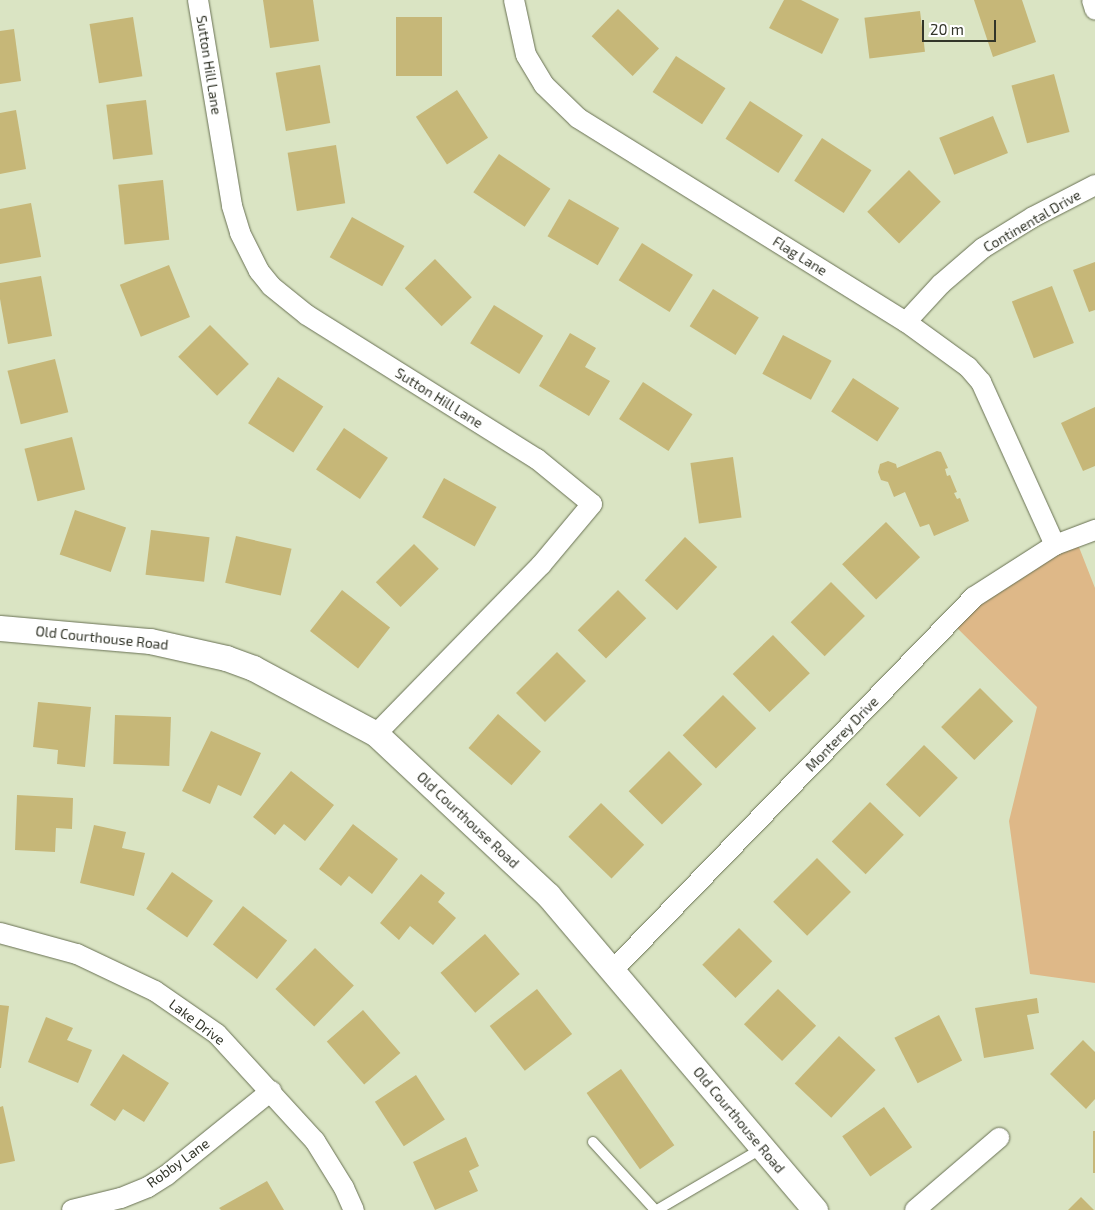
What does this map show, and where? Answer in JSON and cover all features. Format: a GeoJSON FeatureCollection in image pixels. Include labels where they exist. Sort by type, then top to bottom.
{"type":"FeatureCollection","features":[{"type":"Feature","properties":{"kind":"street","name":"Sutton Hill Lane"},"geometry":{"type":"LineString","coordinates":[[198,0],[232,206],[240,233],[259,271],[271,286],[307,315],[537,459],[592,504],[541,565],[376,734]]}},
{"type":"Feature","properties":{"kind":"street","name":"Flag Lane"},"geometry":{"type":"LineString","coordinates":[[514,0],[526,55],[544,86],[578,118],[906,322],[968,367],[981,382],[1055,545]]}},
{"type":"Feature","properties":{"kind":"street"},"geometry":{"type":"LineString","coordinates":[[1092,0],[1095,10]]}},
{"type":"Feature","properties":{"kind":"street","name":"Continental Drive"},"geometry":{"type":"LineString","coordinates":[[906,322],[942,284],[983,248],[1033,217],[1095,185]]}},
{"type":"Feature","properties":{"kind":"street","name":"Monterey Drive"},"geometry":{"type":"LineString","coordinates":[[613,970],[974,597],[1055,545],[1095,530]]}},
{"type":"Feature","properties":{"kind":"street","name":"Old Courthouse Road"},"geometry":{"type":"LineString","coordinates":[[0,628],[150,641],[226,658],[253,668],[376,734],[548,895],[815,1210]]}},
{"type":"Feature","properties":{"kind":"street","name":"Lake Drive"},"geometry":{"type":"LineString","coordinates":[[0,932],[77,954],[156,991],[217,1034],[315,1141],[344,1188],[354,1210]]}},
{"type":"Feature","properties":{"kind":"street","name":"Robby Lane"},"geometry":{"type":"LineString","coordinates":[[72,1210],[121,1198],[148,1187],[271,1091]]}},
{"type":"Feature","properties":{"kind":"street"},"geometry":{"type":"LineString","coordinates":[[915,1210],[999,1138]]}},
{"type":"Feature","properties":{"kind":"lane"},"geometry":{"type":"LineString","coordinates":[[592,1142],[656,1210],[762,1148]]}},
{"type":"Feature","properties":{"kind":"shaded area"},"geometry":{"type":"Polygon","coordinates":[[[1075,537],[1095,588],[1095,983],[1030,974],[1009,821],[1037,707],[950,621],[1075,537]]]}},
{"type":"Feature","properties":{"kind":"building"},"geometry":{"type":"Polygon","coordinates":[[[263,0],[313,0],[319,41],[270,48],[263,0]]]}},
{"type":"Feature","properties":{"kind":"building"},"geometry":{"type":"Polygon","coordinates":[[[784,0],[801,0],[839,19],[822,54],[769,28],[784,0]]]}},
{"type":"Feature","properties":{"kind":"building"},"geometry":{"type":"Polygon","coordinates":[[[974,0],[1022,0],[1036,42],[993,57],[974,0]]]}},
{"type":"Feature","properties":{"kind":"building"},"geometry":{"type":"Polygon","coordinates":[[[618,9],[659,49],[633,76],[592,36],[618,9]]]}},
{"type":"Feature","properties":{"kind":"building"},"geometry":{"type":"Polygon","coordinates":[[[920,11],[925,52],[869,59],[864,18],[920,11]]]}},
{"type":"Feature","properties":{"kind":"building"},"geometry":{"type":"Polygon","coordinates":[[[133,17],[142,76],[99,83],[90,24],[133,17]]]}},
{"type":"Feature","properties":{"kind":"building"},"geometry":{"type":"Polygon","coordinates":[[[396,17],[442,17],[442,76],[396,76],[396,17]]]}},
{"type":"Feature","properties":{"kind":"building"},"geometry":{"type":"Polygon","coordinates":[[[14,29],[21,81],[0,84],[0,31],[14,29]]]}},
{"type":"Feature","properties":{"kind":"building"},"geometry":{"type":"Polygon","coordinates":[[[676,56],[725,88],[702,124],[653,92],[676,56]]]}},
{"type":"Feature","properties":{"kind":"building"},"geometry":{"type":"Polygon","coordinates":[[[320,65],[330,123],[286,131],[276,73],[320,65]]]}},
{"type":"Feature","properties":{"kind":"building"},"geometry":{"type":"Polygon","coordinates":[[[1054,74],[1070,132],[1027,143],[1011,85],[1054,74]]]}},
{"type":"Feature","properties":{"kind":"building"},"geometry":{"type":"Polygon","coordinates":[[[457,90],[488,138],[447,164],[416,117],[457,90]]]}},
{"type":"Feature","properties":{"kind":"building"},"geometry":{"type":"Polygon","coordinates":[[[146,100],[153,155],[113,159],[106,105],[146,100]]]}},
{"type":"Feature","properties":{"kind":"building"},"geometry":{"type":"Polygon","coordinates":[[[750,101],[803,135],[778,173],[725,139],[750,101]]]}},
{"type":"Feature","properties":{"kind":"building"},"geometry":{"type":"Polygon","coordinates":[[[16,110],[26,169],[0,174],[0,113],[16,110]]]}},
{"type":"Feature","properties":{"kind":"building"},"geometry":{"type":"Polygon","coordinates":[[[993,116],[1008,153],[954,175],[939,138],[993,116]]]}},
{"type":"Feature","properties":{"kind":"building"},"geometry":{"type":"Polygon","coordinates":[[[822,138],[871,170],[844,213],[794,181],[822,138]]]}},
{"type":"Feature","properties":{"kind":"building"},"geometry":{"type":"Polygon","coordinates":[[[336,145],[345,203],[297,211],[288,153],[336,145]]]}},
{"type":"Feature","properties":{"kind":"building"},"geometry":{"type":"Polygon","coordinates":[[[499,154],[550,189],[525,227],[473,192],[499,154]]]}},
{"type":"Feature","properties":{"kind":"building"},"geometry":{"type":"Polygon","coordinates":[[[909,170],[941,202],[899,244],[867,212],[909,170]]]}},
{"type":"Feature","properties":{"kind":"building"},"geometry":{"type":"Polygon","coordinates":[[[163,180],[169,240],[125,244],[118,185],[163,180]]]}},
{"type":"Feature","properties":{"kind":"building"},"geometry":{"type":"Polygon","coordinates":[[[569,199],[619,228],[598,265],[548,236],[569,199]]]}},
{"type":"Feature","properties":{"kind":"building"},"geometry":{"type":"Polygon","coordinates":[[[31,203],[41,257],[0,264],[0,209],[31,203]]]}},
{"type":"Feature","properties":{"kind":"building"},"geometry":{"type":"Polygon","coordinates":[[[352,217],[404,246],[382,286],[330,257],[352,217]]]}},
{"type":"Feature","properties":{"kind":"building"},"geometry":{"type":"Polygon","coordinates":[[[642,243],[693,275],[670,312],[619,280],[642,243]]]}},
{"type":"Feature","properties":{"kind":"building"},"geometry":{"type":"Polygon","coordinates":[[[435,259],[472,297],[442,326],[405,288],[435,259]]]}},
{"type":"Feature","properties":{"kind":"building"},"geometry":{"type":"Polygon","coordinates":[[[1095,262],[1095,310],[1089,312],[1073,270],[1095,262]]]}},
{"type":"Feature","properties":{"kind":"building"},"geometry":{"type":"Polygon","coordinates":[[[169,265],[190,317],[141,337],[120,285],[169,265]]]}},
{"type":"Feature","properties":{"kind":"building"},"geometry":{"type":"Polygon","coordinates":[[[41,276],[52,336],[8,344],[0,299],[0,283],[41,276]]]}},
{"type":"Feature","properties":{"kind":"building"},"geometry":{"type":"Polygon","coordinates":[[[1052,286],[1074,343],[1034,358],[1012,301],[1052,286]]]}},
{"type":"Feature","properties":{"kind":"building"},"geometry":{"type":"Polygon","coordinates":[[[713,289],[759,318],[735,355],[690,326],[713,289]]]}},
{"type":"Feature","properties":{"kind":"building"},"geometry":{"type":"Polygon","coordinates":[[[494,305],[543,336],[519,374],[470,343],[494,305]]]}},
{"type":"Feature","properties":{"kind":"building"},"geometry":{"type":"Polygon","coordinates":[[[210,325],[249,364],[217,396],[178,357],[210,325]]]}},
{"type":"Feature","properties":{"kind":"building"},"geometry":{"type":"Polygon","coordinates":[[[570,333],[596,348],[585,367],[610,381],[589,416],[539,386],[570,333]]]}},
{"type":"Feature","properties":{"kind":"building"},"geometry":{"type":"Polygon","coordinates":[[[783,335],[832,361],[811,400],[762,374],[783,335]]]}},
{"type":"Feature","properties":{"kind":"building"},"geometry":{"type":"Polygon","coordinates":[[[55,359],[68,412],[21,424],[7,371],[55,359]]]}},
{"type":"Feature","properties":{"kind":"building"},"geometry":{"type":"Polygon","coordinates":[[[278,377],[323,406],[293,453],[248,423],[278,377]]]}},
{"type":"Feature","properties":{"kind":"building"},"geometry":{"type":"Polygon","coordinates":[[[853,378],[899,408],[877,442],[831,412],[853,378]]]}},
{"type":"Feature","properties":{"kind":"building"},"geometry":{"type":"Polygon","coordinates":[[[643,382],[692,414],[669,451],[619,419],[643,382]]]}},
{"type":"Feature","properties":{"kind":"building"},"geometry":{"type":"Polygon","coordinates":[[[1095,407],[1095,466],[1083,471],[1061,423],[1095,407]]]}},
{"type":"Feature","properties":{"kind":"building"},"geometry":{"type":"Polygon","coordinates":[[[344,428],[388,458],[360,499],[316,469],[344,428]]]}},
{"type":"Feature","properties":{"kind":"building"},"geometry":{"type":"Polygon","coordinates":[[[72,437],[85,489],[38,501],[24,449],[72,437]]]}},
{"type":"Feature","properties":{"kind":"building"},"geometry":{"type":"Polygon","coordinates":[[[937,451],[941,452],[948,468],[945,469],[947,476],[950,475],[957,492],[954,493],[957,499],[960,498],[969,521],[934,536],[929,524],[920,527],[905,492],[894,497],[888,482],[881,480],[878,472],[880,464],[888,461],[896,464],[897,468],[937,451]]]}},
{"type":"Feature","properties":{"kind":"building"},"geometry":{"type":"Polygon","coordinates":[[[733,457],[741,517],[699,523],[690,463],[733,457]]]}},
{"type":"Feature","properties":{"kind":"building"},"geometry":{"type":"Polygon","coordinates":[[[444,478],[496,507],[475,546],[422,517],[444,478]]]}},
{"type":"Feature","properties":{"kind":"building"},"geometry":{"type":"Polygon","coordinates":[[[75,510],[126,528],[111,572],[60,554],[75,510]]]}},
{"type":"Feature","properties":{"kind":"building"},"geometry":{"type":"Polygon","coordinates":[[[886,522],[920,557],[876,600],[842,564],[886,522]]]}},
{"type":"Feature","properties":{"kind":"building"},"geometry":{"type":"Polygon","coordinates":[[[151,530],[210,537],[204,582],[146,575],[151,530]]]}},
{"type":"Feature","properties":{"kind":"building"},"geometry":{"type":"Polygon","coordinates":[[[236,536],[292,549],[281,596],[225,583],[236,536]]]}},
{"type":"Feature","properties":{"kind":"building"},"geometry":{"type":"Polygon","coordinates":[[[685,537],[717,567],[677,610],[645,580],[685,537]]]}},
{"type":"Feature","properties":{"kind":"building"},"geometry":{"type":"Polygon","coordinates":[[[414,544],[439,569],[401,607],[376,582],[414,544]]]}},
{"type":"Feature","properties":{"kind":"building"},"geometry":{"type":"Polygon","coordinates":[[[831,582],[865,616],[825,656],[791,622],[831,582]]]}},
{"type":"Feature","properties":{"kind":"building"},"geometry":{"type":"Polygon","coordinates":[[[342,590],[390,628],[358,669],[310,631],[342,590]]]}},
{"type":"Feature","properties":{"kind":"building"},"geometry":{"type":"Polygon","coordinates":[[[618,590],[646,618],[606,659],[578,630],[618,590]]]}},
{"type":"Feature","properties":{"kind":"building"},"geometry":{"type":"Polygon","coordinates":[[[773,635],[810,673],[770,712],[733,674],[773,635]]]}},
{"type":"Feature","properties":{"kind":"building"},"geometry":{"type":"Polygon","coordinates":[[[557,652],[586,681],[545,722],[516,693],[557,652]]]}},
{"type":"Feature","properties":{"kind":"building"},"geometry":{"type":"Polygon","coordinates":[[[980,688],[1013,721],[974,760],[941,727],[980,688]]]}},
{"type":"Feature","properties":{"kind":"building"},"geometry":{"type":"Polygon","coordinates":[[[723,695],[756,728],[716,769],[683,735],[723,695]]]}},
{"type":"Feature","properties":{"kind":"building"},"geometry":{"type":"Polygon","coordinates":[[[38,702],[91,707],[85,767],[57,764],[58,750],[33,747],[38,702]]]}},
{"type":"Feature","properties":{"kind":"building"},"geometry":{"type":"Polygon","coordinates":[[[498,714],[541,751],[511,785],[468,748],[498,714]]]}},
{"type":"Feature","properties":{"kind":"building"},"geometry":{"type":"Polygon","coordinates":[[[115,715],[171,717],[169,766],[113,764],[115,715]]]}},
{"type":"Feature","properties":{"kind":"building"},"geometry":{"type":"Polygon","coordinates":[[[211,731],[261,753],[241,796],[218,785],[210,804],[182,791],[211,731]]]}},
{"type":"Feature","properties":{"kind":"building"},"geometry":{"type":"Polygon","coordinates":[[[924,745],[958,778],[920,817],[886,785],[924,745]]]}},
{"type":"Feature","properties":{"kind":"building"},"geometry":{"type":"Polygon","coordinates":[[[669,751],[702,784],[662,825],[629,791],[669,751]]]}},
{"type":"Feature","properties":{"kind":"building"},"geometry":{"type":"Polygon","coordinates":[[[291,771],[334,805],[305,841],[284,824],[275,835],[253,817],[291,771]]]}},
{"type":"Feature","properties":{"kind":"building"},"geometry":{"type":"Polygon","coordinates":[[[17,795],[73,798],[72,829],[56,828],[55,852],[15,850],[17,795]]]}},
{"type":"Feature","properties":{"kind":"building"},"geometry":{"type":"Polygon","coordinates":[[[870,802],[904,835],[866,874],[832,842],[870,802]]]}},
{"type":"Feature","properties":{"kind":"building"},"geometry":{"type":"Polygon","coordinates":[[[601,803],[644,845],[612,878],[568,837],[601,803]]]}},
{"type":"Feature","properties":{"kind":"building"},"geometry":{"type":"Polygon","coordinates":[[[353,824],[398,859],[372,894],[349,876],[341,886],[319,869],[353,824]]]}},
{"type":"Feature","properties":{"kind":"building"},"geometry":{"type":"Polygon","coordinates":[[[94,825],[126,832],[122,848],[145,853],[134,896],[80,883],[94,825]]]}},
{"type":"Feature","properties":{"kind":"building"},"geometry":{"type":"Polygon","coordinates":[[[817,858],[851,892],[807,936],[773,902],[817,858]]]}},
{"type":"Feature","properties":{"kind":"building"},"geometry":{"type":"Polygon","coordinates":[[[172,872],[213,901],[187,938],[146,909],[172,872]]]}},
{"type":"Feature","properties":{"kind":"building"},"geometry":{"type":"Polygon","coordinates":[[[421,874],[445,893],[438,902],[456,918],[433,945],[410,926],[399,940],[380,923],[421,874]]]}},
{"type":"Feature","properties":{"kind":"building"},"geometry":{"type":"Polygon","coordinates":[[[243,906],[287,940],[257,979],[213,945],[243,906]]]}},
{"type":"Feature","properties":{"kind":"building"},"geometry":{"type":"Polygon","coordinates":[[[739,928],[772,961],[735,998],[702,965],[739,928]]]}},
{"type":"Feature","properties":{"kind":"building"},"geometry":{"type":"Polygon","coordinates":[[[485,934],[520,974],[475,1013],[440,973],[485,934]]]}},
{"type":"Feature","properties":{"kind":"building"},"geometry":{"type":"Polygon","coordinates":[[[315,948],[354,986],[314,1027],[275,989],[315,948]]]}},
{"type":"Feature","properties":{"kind":"building"},"geometry":{"type":"Polygon","coordinates":[[[537,989],[572,1034],[525,1071],[490,1026],[537,989]]]}},
{"type":"Feature","properties":{"kind":"building"},"geometry":{"type":"Polygon","coordinates":[[[778,989],[816,1026],[782,1061],[744,1024],[778,989]]]}},
{"type":"Feature","properties":{"kind":"building"},"geometry":{"type":"Polygon","coordinates":[[[1037,998],[1039,1013],[1027,1015],[1034,1049],[984,1058],[975,1008],[1037,998]]]}},
{"type":"Feature","properties":{"kind":"building"},"geometry":{"type":"Polygon","coordinates":[[[0,1005],[9,1006],[1,1068],[0,1068],[0,1005]]]}},
{"type":"Feature","properties":{"kind":"building"},"geometry":{"type":"Polygon","coordinates":[[[363,1010],[400,1053],[364,1085],[327,1041],[363,1010]]]}},
{"type":"Feature","properties":{"kind":"building"},"geometry":{"type":"Polygon","coordinates":[[[939,1015],[962,1060],[918,1083],[894,1038],[939,1015]]]}},
{"type":"Feature","properties":{"kind":"building"},"geometry":{"type":"Polygon","coordinates":[[[46,1017],[73,1028],[67,1040],[92,1050],[78,1083],[28,1062],[46,1017]]]}},
{"type":"Feature","properties":{"kind":"building"},"geometry":{"type":"Polygon","coordinates":[[[839,1036],[876,1070],[831,1118],[795,1084],[839,1036]]]}},
{"type":"Feature","properties":{"kind":"building"},"geometry":{"type":"Polygon","coordinates":[[[1083,1040],[1095,1052],[1095,1099],[1086,1109],[1050,1074],[1083,1040]]]}},
{"type":"Feature","properties":{"kind":"building"},"geometry":{"type":"Polygon","coordinates":[[[123,1054],[169,1083],[144,1122],[123,1109],[115,1121],[90,1105],[123,1054]]]}},
{"type":"Feature","properties":{"kind":"building"},"geometry":{"type":"Polygon","coordinates":[[[621,1069],[674,1145],[640,1169],[587,1093],[621,1069]]]}},
{"type":"Feature","properties":{"kind":"building"},"geometry":{"type":"Polygon","coordinates":[[[416,1075],[445,1119],[404,1146],[375,1102],[416,1075]]]}},
{"type":"Feature","properties":{"kind":"building"},"geometry":{"type":"Polygon","coordinates":[[[3,1106],[15,1161],[0,1164],[0,1107],[3,1106]]]}},
{"type":"Feature","properties":{"kind":"building"},"geometry":{"type":"Polygon","coordinates":[[[884,1107],[912,1147],[870,1176],[842,1136],[884,1107]]]}},
{"type":"Feature","properties":{"kind":"building"},"geometry":{"type":"Polygon","coordinates":[[[1093,1131],[1095,1131],[1095,1173],[1093,1173],[1093,1131]]]}},
{"type":"Feature","properties":{"kind":"building"},"geometry":{"type":"Polygon","coordinates":[[[466,1137],[479,1166],[469,1171],[478,1191],[435,1210],[413,1162],[466,1137]]]}},
{"type":"Feature","properties":{"kind":"building"},"geometry":{"type":"Polygon","coordinates":[[[267,1181],[284,1210],[221,1210],[219,1208],[267,1181]]]}},
{"type":"Feature","properties":{"kind":"building"},"geometry":{"type":"Polygon","coordinates":[[[1081,1197],[1094,1210],[1068,1210],[1081,1197]]]}}]}
